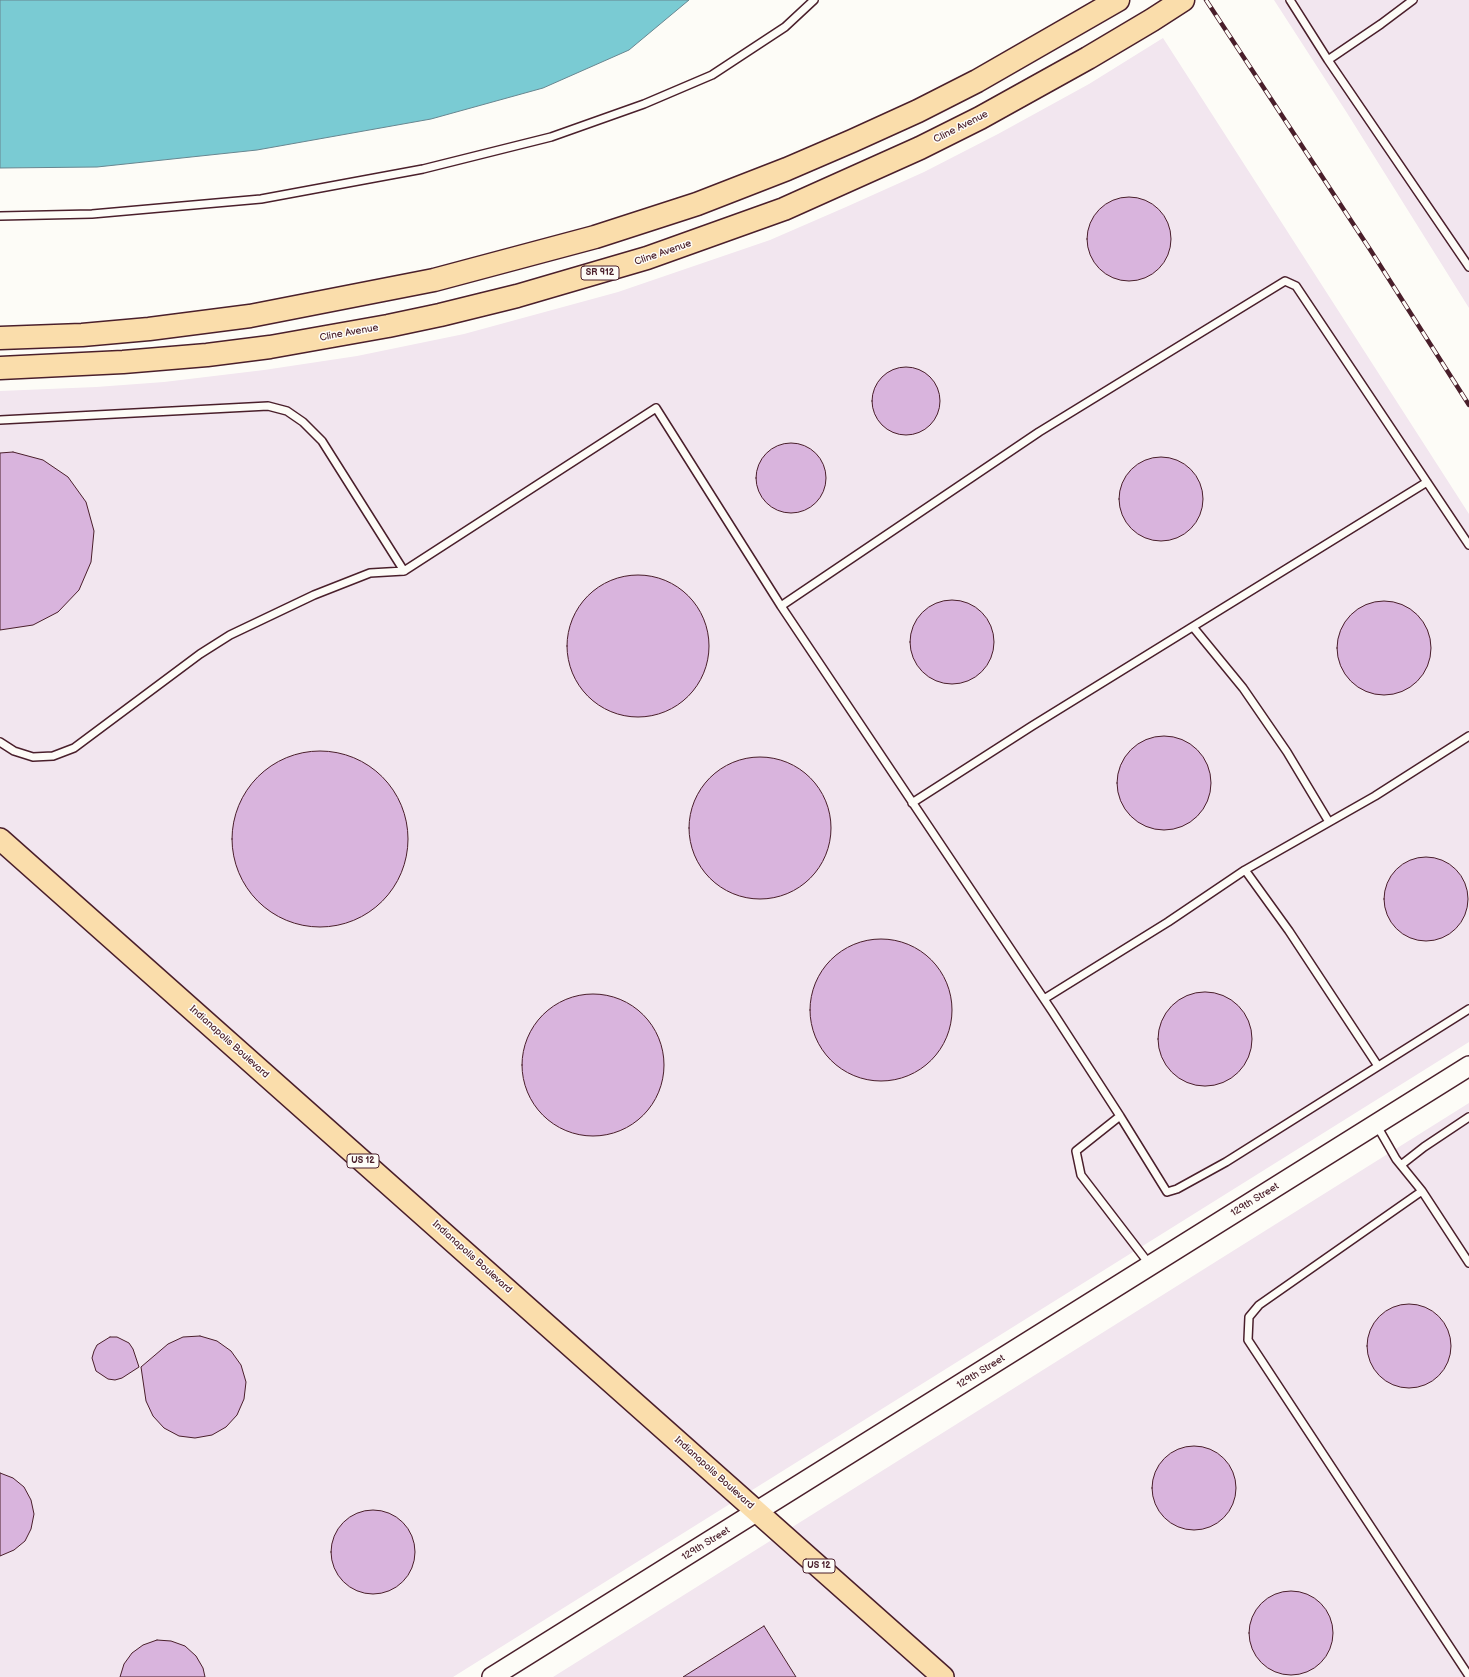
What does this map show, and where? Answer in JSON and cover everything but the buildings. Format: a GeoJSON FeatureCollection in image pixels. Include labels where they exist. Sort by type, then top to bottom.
{"type":"FeatureCollection","features":[{"type":"Feature","properties":{"kind":"highway"},"geometry":{"type":"LineString","coordinates":[[0,338],[82,335],[149,329],[250,316],[434,280],[596,237],[697,204],[787,169],[852,141],[918,111],[977,80],[1118,0]]}},
{"type":"Feature","properties":{"kind":"highway","name":"Cline Avenue"},"geometry":{"type":"LineString","coordinates":[[0,368],[123,362],[207,355],[270,347],[440,315],[589,277],[784,209],[920,148],[980,118],[1088,58],[1183,0]]}},
{"type":"Feature","properties":{"kind":"main road","name":"Indianapolis Boulevard"},"geometry":{"type":"LineString","coordinates":[[0,839],[943,1677]]}},
{"type":"Feature","properties":{"kind":"main road","name":"129th Street"},"geometry":{"type":"LineString","coordinates":[[492,1677],[1469,1066]]}},
{"type":"Feature","properties":{"kind":"lane"},"geometry":{"type":"LineString","coordinates":[[0,216],[92,214],[261,198],[423,169],[551,137],[644,104],[712,75],[785,27],[814,0]]}},
{"type":"Feature","properties":{"kind":"lane"},"geometry":{"type":"LineString","coordinates":[[1290,0],[1328,60],[1469,267]]}},
{"type":"Feature","properties":{"kind":"lane"},"geometry":{"type":"LineString","coordinates":[[1328,60],[1413,0]]}},
{"type":"Feature","properties":{"kind":"lane"},"geometry":{"type":"LineString","coordinates":[[781,606],[1039,432],[1285,281],[1296,286],[1469,545]]}},
{"type":"Feature","properties":{"kind":"lane"},"geometry":{"type":"LineString","coordinates":[[0,420],[268,406],[287,411],[303,422],[322,441],[404,571]]}},
{"type":"Feature","properties":{"kind":"lane"},"geometry":{"type":"LineString","coordinates":[[0,742],[14,751],[33,757],[53,756],[74,748],[200,654],[230,635],[314,595],[370,574],[404,571],[656,408],[781,606],[1044,999],[1120,1116],[1167,1192],[1177,1189],[1226,1162],[1469,1009]]}},
{"type":"Feature","properties":{"kind":"lane"},"geometry":{"type":"LineString","coordinates":[[912,802],[1328,542],[1427,482]]}},
{"type":"Feature","properties":{"kind":"lane"},"geometry":{"type":"LineString","coordinates":[[1193,627],[1243,688],[1288,752],[1329,822]]}},
{"type":"Feature","properties":{"kind":"lane"},"geometry":{"type":"LineString","coordinates":[[1044,999],[1168,922],[1245,870],[1375,796],[1469,736]]}},
{"type":"Feature","properties":{"kind":"lane"},"geometry":{"type":"LineString","coordinates":[[1245,870],[1289,931],[1378,1066]]}},
{"type":"Feature","properties":{"kind":"lane"},"geometry":{"type":"LineString","coordinates":[[1120,1116],[1076,1150],[1081,1175],[1150,1266]]}},
{"type":"Feature","properties":{"kind":"lane"},"geometry":{"type":"LineString","coordinates":[[1401,1165],[1424,1147],[1469,1117]]}},
{"type":"Feature","properties":{"kind":"lane"},"geometry":{"type":"LineString","coordinates":[[1376,1124],[1401,1165],[1422,1191],[1469,1263]]}},
{"type":"Feature","properties":{"kind":"lane"},"geometry":{"type":"LineString","coordinates":[[1422,1191],[1259,1305],[1249,1317],[1248,1340],[1469,1676]]}},
{"type":"Feature","properties":{"kind":"shaded area"},"geometry":{"type":"Polygon","coordinates":[[[1274,0],[1469,0],[1469,308],[1347,113],[1274,0]]]}},
{"type":"Feature","properties":{"kind":"shaded area"},"geometry":{"type":"Polygon","coordinates":[[[1163,38],[1469,514],[1469,1042],[453,1677],[0,1677],[0,391],[96,387],[164,382],[264,370],[357,356],[464,334],[618,292],[770,240],[924,172],[998,134],[1089,84],[1163,38]]]}},
{"type":"Feature","properties":{"kind":"shaded area"},"geometry":{"type":"Polygon","coordinates":[[[1469,1103],[1469,1677],[553,1677],[1469,1103]]]}},
{"type":"Feature","properties":{"kind":"water"},"geometry":{"type":"Polygon","coordinates":[[[0,0],[689,0],[629,50],[543,88],[431,119],[257,150],[97,167],[0,168],[0,0]]]}},
{"type":"Feature","properties":{"kind":"railway"},"geometry":{"type":"LineString","coordinates":[[1206,0],[1371,251],[1469,405]]}}]}
